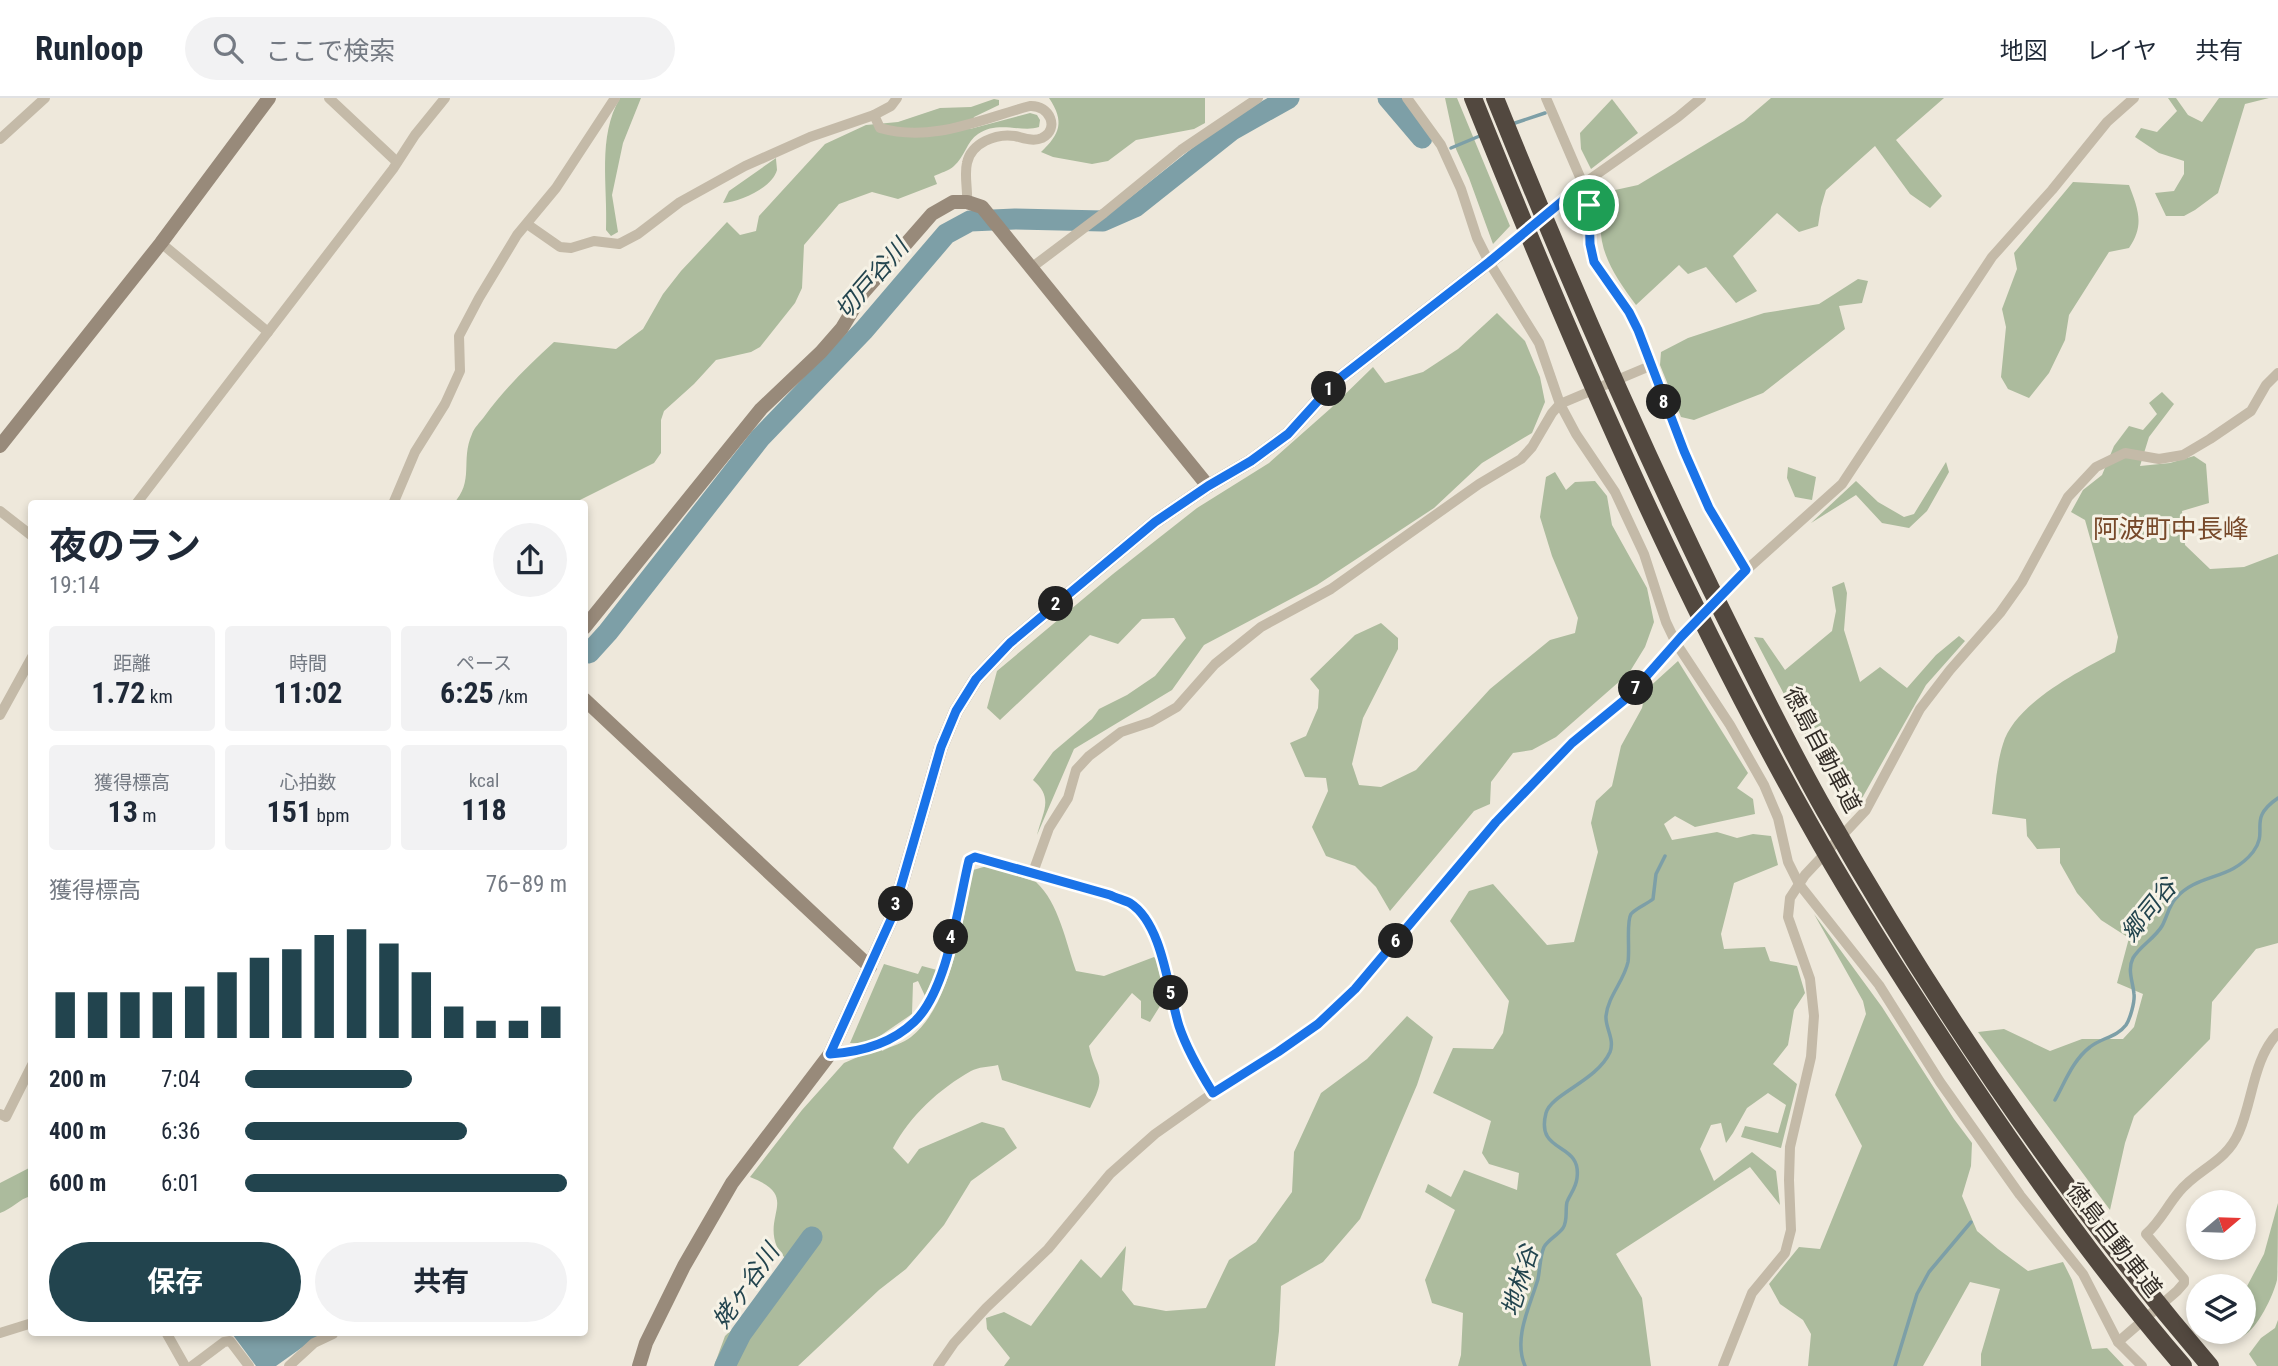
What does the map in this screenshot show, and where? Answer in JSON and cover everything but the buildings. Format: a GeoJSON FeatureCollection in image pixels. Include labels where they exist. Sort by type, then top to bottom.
{"type":"FeatureCollection","features":[{"type":"Feature","properties":{"kind":"highway","name":"徳島自動車道"},"geometry":{"type":"LineString","coordinates":[[1473,98],[1573,341],[1644,502],[1729,674],[1809,824],[1893,965],[1995,1119],[2105,1271],[2183,1366]]}},
{"type":"Feature","properties":{"kind":"highway","name":"徳島自動車道"},"geometry":{"type":"LineString","coordinates":[[1495,98],[1600,352],[1654,470],[1749,666],[1824,809],[1914,959],[2052,1168],[2210,1366]]}},
{"type":"Feature","properties":{"kind":"street"},"geometry":{"type":"LineString","coordinates":[[0,139],[44,98]]}},
{"type":"Feature","properties":{"kind":"street"},"geometry":{"type":"LineString","coordinates":[[0,446],[160,243],[269,98]]}},
{"type":"Feature","properties":{"kind":"street"},"geometry":{"type":"LineString","coordinates":[[329,98],[397,162]]}},
{"type":"Feature","properties":{"kind":"street"},"geometry":{"type":"LineString","coordinates":[[139,500],[445,98]]}},
{"type":"Feature","properties":{"kind":"street"},"geometry":{"type":"LineString","coordinates":[[395,500],[415,452],[445,404],[460,370],[459,335],[504,256],[556,188],[615,98]]}},
{"type":"Feature","properties":{"kind":"street"},"geometry":{"type":"LineString","coordinates":[[527,224],[560,247],[570,248],[594,241],[619,244],[638,234],[680,202],[745,166],[810,137],[874,115],[891,106],[897,98]]}},
{"type":"Feature","properties":{"kind":"street"},"geometry":{"type":"LineString","coordinates":[[1031,268],[1181,150],[1258,98]]}},
{"type":"Feature","properties":{"kind":"street"},"geometry":{"type":"LineString","coordinates":[[1407,98],[1441,145],[1461,189],[1477,238],[1493,259],[1539,343],[1576,434],[1615,492],[1644,554],[1667,622],[1764,785],[1778,818],[1788,862],[1879,985],[1948,1093],[2020,1195],[2083,1274],[2121,1338],[2142,1366]]}},
{"type":"Feature","properties":{"kind":"street"},"geometry":{"type":"LineString","coordinates":[[1546,98],[1583,184],[1589,205],[1590,244],[1594,262],[1629,312],[1638,330],[1645,368],[1709,508],[1746,570]]}},
{"type":"Feature","properties":{"kind":"street"},"geometry":{"type":"LineString","coordinates":[[639,1366],[646,1343],[684,1266],[732,1183],[830,1054],[892,917],[941,747],[956,711],[976,679],[1010,643],[1155,522],[1251,461],[1288,434],[1336,381],[1493,259],[1583,184],[1678,117],[1700,98]]}},
{"type":"Feature","properties":{"kind":"street"},"geometry":{"type":"LineString","coordinates":[[938,1366],[954,1343],[986,1308],[1048,1249],[1110,1174],[1156,1134],[1318,1024],[1355,989],[1496,822],[1572,743],[1628,697],[1733,582],[1842,484],[1992,257],[2052,190],[2107,122],[2134,98]]}},
{"type":"Feature","properties":{"kind":"street"},"geometry":{"type":"LineString","coordinates":[[874,115],[880,128],[898,134],[959,128],[1030,106],[1045,110],[1049,114],[1051,124],[1043,138],[1032,140],[1000,135],[979,145],[967,161],[967,202]]}},
{"type":"Feature","properties":{"kind":"street"},"geometry":{"type":"LineString","coordinates":[[588,623],[761,409],[835,336],[863,293],[932,214],[953,202],[967,202],[982,207],[1208,486]]}},
{"type":"Feature","properties":{"kind":"street"},"geometry":{"type":"LineString","coordinates":[[160,243],[268,332]]}},
{"type":"Feature","properties":{"kind":"street"},"geometry":{"type":"LineString","coordinates":[[1032,875],[1049,828],[1068,798],[1076,771],[1089,756],[1121,732],[1151,722],[1177,707],[1215,664],[1261,626],[1331,589],[1479,484],[1521,459],[1532,447],[1552,413],[1564,403],[1645,368]]}},
{"type":"Feature","properties":{"kind":"street"},"geometry":{"type":"LineString","coordinates":[[1723,1366],[1752,1293],[1785,1253],[1791,1230],[1790,1147],[1811,1057],[1814,1016],[1810,979],[1788,917],[1790,898],[1802,880],[1866,810],[1920,709],[2000,613],[2022,582],[2068,497],[2096,467],[2125,453],[2159,459],[2183,455],[2251,411],[2266,386],[2278,373]]}},
{"type":"Feature","properties":{"kind":"street"},"geometry":{"type":"LineString","coordinates":[[0,511],[28,533]]}},
{"type":"Feature","properties":{"kind":"street"},"geometry":{"type":"LineString","coordinates":[[0,715],[28,664]]}},
{"type":"Feature","properties":{"kind":"street"},"geometry":{"type":"LineString","coordinates":[[588,703],[870,967]]}},
{"type":"Feature","properties":{"kind":"street"},"geometry":{"type":"LineString","coordinates":[[830,1054],[850,1053],[881,1044],[915,1022],[930,1000],[943,970],[969,860],[975,857],[1110,895],[1130,904],[1145,918],[1164,965],[1180,1026],[1196,1066],[1213,1093]]}},
{"type":"Feature","properties":{"kind":"street"},"geometry":{"type":"LineString","coordinates":[[2121,1338],[2183,1283],[2184,1279],[2147,1234],[2155,1227],[2180,1190],[2230,1148],[2239,1132],[2254,1080],[2268,1045],[2278,1033]]}},
{"type":"Feature","properties":{"kind":"street"},"geometry":{"type":"LineString","coordinates":[[0,1114],[6,1116],[28,1073]]}},
{"type":"Feature","properties":{"kind":"street"},"geometry":{"type":"LineString","coordinates":[[0,1333],[28,1324]]}},
{"type":"Feature","properties":{"kind":"street"},"geometry":{"type":"LineString","coordinates":[[168,1336],[185,1366]]}},
{"type":"Feature","properties":{"kind":"street"},"geometry":{"type":"LineString","coordinates":[[289,1366],[314,1343],[329,1336]]}},
{"type":"Feature","properties":{"kind":"street"},"geometry":{"type":"LineString","coordinates":[[192,1366],[224,1342],[230,1342],[249,1366]]}},
{"type":"Feature","properties":{"kind":"green space"},"geometry":{"type":"Polygon","coordinates":[[[620,98],[641,98],[623,143],[612,195],[618,232],[611,236],[606,230],[606,145],[608,129],[620,98]]]}},
{"type":"Feature","properties":{"kind":"green space"},"geometry":{"type":"Polygon","coordinates":[[[1049,98],[1205,98],[1205,123],[1194,129],[1136,140],[1108,161],[1092,164],[1053,157],[1041,152],[1053,139],[1059,121],[1049,98]]]}},
{"type":"Feature","properties":{"kind":"green space"},"geometry":{"type":"Polygon","coordinates":[[[1445,98],[1457,98],[1510,226],[1493,244],[1456,149],[1445,98]]]}},
{"type":"Feature","properties":{"kind":"green space"},"geometry":{"type":"Polygon","coordinates":[[[1771,98],[1944,98],[1896,140],[1942,196],[1930,208],[1910,194],[1875,146],[1826,190],[1818,226],[1799,232],[1777,213],[1733,256],[1757,291],[1736,303],[1706,267],[1688,274],[1679,265],[1636,305],[1617,278],[1605,252],[1600,225],[1606,192],[1638,185],[1744,121],[1771,98]]]}},
{"type":"Feature","properties":{"kind":"green space"},"geometry":{"type":"Polygon","coordinates":[[[2168,98],[2176,98],[2188,115],[2202,122],[2219,98],[2269,98],[2245,104],[2218,193],[2184,216],[2166,216],[2155,193],[2174,191],[2184,174],[2184,161],[2159,153],[2135,137],[2141,128],[2157,132],[2177,111],[2168,98]]]}},
{"type":"Feature","properties":{"kind":"green space"},"geometry":{"type":"Polygon","coordinates":[[[994,99],[999,100],[999,105],[974,117],[970,129],[1030,113],[1037,115],[1040,120],[1039,127],[1002,127],[978,134],[954,166],[934,176],[937,184],[898,199],[872,192],[839,204],[804,245],[802,288],[795,303],[760,347],[751,352],[716,360],[664,411],[661,420],[661,453],[654,463],[580,500],[456,500],[464,487],[467,453],[474,430],[509,387],[554,342],[616,349],[643,329],[663,294],[681,271],[727,222],[740,235],[756,231],[759,216],[825,144],[866,125],[898,122],[940,108],[971,107],[994,99]]]}},
{"type":"Feature","properties":{"kind":"green space"},"geometry":{"type":"Polygon","coordinates":[[[1612,99],[1638,133],[1591,169],[1581,149],[1580,133],[1612,99]]]}},
{"type":"Feature","properties":{"kind":"green space"},"geometry":{"type":"Polygon","coordinates":[[[776,158],[777,170],[769,183],[746,197],[723,203],[729,191],[776,158]]]}},
{"type":"Feature","properties":{"kind":"green space"},"geometry":{"type":"Polygon","coordinates":[[[2073,182],[2129,185],[2137,209],[2137,232],[2129,248],[2109,252],[2069,315],[2065,340],[2049,373],[2029,398],[2008,389],[2001,377],[2006,327],[2002,309],[2017,269],[2014,253],[2073,182]]]}},
{"type":"Feature","properties":{"kind":"green space"},"geometry":{"type":"Polygon","coordinates":[[[1858,279],[1868,281],[1862,303],[1839,306],[1845,329],[1763,393],[1694,420],[1681,417],[1660,365],[1661,352],[1688,338],[1764,313],[1819,304],[1858,279]]]}},
{"type":"Feature","properties":{"kind":"green space"},"geometry":{"type":"Polygon","coordinates":[[[1497,313],[1525,341],[1540,377],[1545,402],[1532,433],[1482,463],[1434,508],[1317,585],[1204,645],[1172,690],[1074,749],[1037,835],[1045,799],[1033,780],[1053,752],[1092,719],[1099,709],[1127,695],[1155,676],[1186,638],[1174,618],[1142,619],[1118,644],[1090,635],[1000,720],[987,708],[997,671],[1197,508],[1269,463],[1373,367],[1385,383],[1423,372],[1458,349],[1497,313]]]}},
{"type":"Feature","properties":{"kind":"green space"},"geometry":{"type":"Polygon","coordinates":[[[2162,392],[2174,404],[2149,437],[2140,466],[2170,463],[2194,456],[2206,464],[2209,503],[2182,511],[2185,545],[2210,569],[2244,567],[2278,554],[2278,943],[2256,949],[2212,1002],[2210,1039],[2134,1116],[2110,1210],[1978,1032],[2004,1029],[2050,1051],[2082,1039],[2123,1039],[2134,1027],[2143,994],[2117,983],[2129,938],[2101,920],[2077,893],[2060,863],[2060,848],[2037,849],[2027,836],[2026,819],[1992,814],[1999,761],[2010,729],[2034,702],[2050,690],[2115,652],[2118,637],[2085,520],[2071,512],[2083,490],[2102,475],[2114,446],[2129,426],[2143,430],[2157,414],[2149,403],[2162,392]]]}},
{"type":"Feature","properties":{"kind":"green space"},"geometry":{"type":"Polygon","coordinates":[[[1946,462],[1949,472],[1927,511],[1909,528],[1882,523],[1856,495],[1811,523],[1856,481],[1878,502],[1904,517],[1914,514],[1946,462]]]}},
{"type":"Feature","properties":{"kind":"green space"},"geometry":{"type":"Polygon","coordinates":[[[1788,467],[1816,477],[1812,500],[1795,497],[1787,478],[1788,467]]]}},
{"type":"Feature","properties":{"kind":"green space"},"geometry":{"type":"Polygon","coordinates":[[[1555,472],[1566,490],[1575,482],[1595,481],[1607,496],[1612,525],[1647,588],[1654,622],[1645,647],[1629,673],[1556,737],[1532,750],[1513,753],[1491,782],[1490,804],[1474,811],[1390,911],[1376,887],[1355,866],[1326,856],[1312,827],[1328,791],[1326,778],[1305,777],[1290,743],[1306,736],[1318,708],[1319,690],[1310,679],[1355,635],[1381,623],[1398,638],[1398,649],[1363,718],[1352,764],[1359,785],[1381,787],[1416,770],[1490,689],[1550,640],[1575,633],[1578,618],[1552,556],[1540,517],[1546,477],[1555,472]]]}},
{"type":"Feature","properties":{"kind":"green space"},"geometry":{"type":"Polygon","coordinates":[[[1844,582],[1847,593],[1844,630],[1860,682],[1880,667],[1907,688],[1936,655],[1959,636],[1965,641],[1926,685],[1861,800],[1832,786],[1754,637],[1763,638],[1785,670],[1832,631],[1836,611],[1832,587],[1844,582]]]}},
{"type":"Feature","properties":{"kind":"green space"},"geometry":{"type":"Polygon","coordinates":[[[1678,661],[1748,773],[1737,788],[1753,799],[1755,814],[1695,827],[1675,816],[1664,824],[1672,840],[1717,832],[1737,838],[1753,834],[1771,836],[1778,865],[1734,883],[1721,934],[1724,949],[1765,947],[1770,961],[1797,966],[1805,993],[1794,1010],[1788,1045],[1773,1064],[1797,1084],[1781,1148],[1741,1137],[1745,1126],[1778,1133],[1786,1105],[1768,1093],[1747,1108],[1726,1143],[1721,1123],[1711,1125],[1700,1149],[1714,1181],[1752,1152],[1776,1171],[1780,1205],[1750,1167],[1616,1254],[1642,1298],[1651,1366],[1458,1366],[1463,1313],[1432,1303],[1425,1280],[1455,1210],[1425,1192],[1428,1184],[1451,1197],[1464,1170],[1517,1190],[1519,1173],[1489,1164],[1482,1153],[1491,1121],[1433,1093],[1453,1048],[1493,1049],[1503,1033],[1509,1001],[1450,921],[1469,891],[1493,884],[1547,945],[1574,942],[1598,852],[1591,823],[1596,801],[1612,786],[1621,746],[1642,708],[1646,690],[1678,661]]]}},
{"type":"Feature","properties":{"kind":"green space"},"geometry":{"type":"Polygon","coordinates":[[[987,866],[1036,882],[1044,891],[1061,924],[1076,971],[1104,976],[1154,957],[1167,1003],[1160,1006],[1150,1022],[1141,1018],[1141,1001],[1132,993],[1089,1046],[1099,1076],[1098,1088],[1090,1108],[1002,1080],[998,1065],[971,1071],[948,1086],[917,1114],[893,1148],[908,1164],[919,1149],[982,1122],[1004,1128],[1017,1148],[971,1181],[944,1225],[906,1269],[879,1290],[798,1366],[714,1366],[725,1336],[796,1269],[777,1247],[774,1225],[777,1199],[773,1191],[750,1177],[802,1110],[844,1063],[867,1053],[863,1043],[850,1043],[884,964],[918,974],[922,966],[937,970],[925,996],[918,981],[913,983],[912,1014],[877,1038],[882,1051],[908,1039],[925,1023],[937,1004],[954,960],[973,870],[987,866]]]}},
{"type":"Feature","properties":{"kind":"green space"},"geometry":{"type":"Polygon","coordinates":[[[1814,914],[1882,1007],[1972,1143],[1971,1166],[1962,1196],[1977,1231],[2028,1271],[2063,1262],[2072,1280],[2092,1349],[2107,1348],[2124,1366],[1981,1366],[1981,1354],[2000,1289],[1970,1282],[1923,1366],[1808,1366],[1811,1334],[1803,1320],[1780,1304],[1769,1284],[1799,1247],[1820,1249],[1862,1146],[1835,1095],[1866,1014],[1863,1001],[1814,914]]]}},
{"type":"Feature","properties":{"kind":"green space"},"geometry":{"type":"Polygon","coordinates":[[[1407,1016],[1433,1037],[1417,1085],[1360,1219],[1323,1262],[1281,1286],[1275,1366],[1004,1366],[1010,1358],[987,1329],[986,1318],[1004,1312],[1031,1326],[1081,1259],[1101,1278],[1126,1246],[1122,1290],[1134,1305],[1166,1311],[1206,1308],[1229,1260],[1256,1242],[1292,1192],[1294,1152],[1321,1093],[1367,1059],[1407,1016]]]}},
{"type":"Feature","properties":{"kind":"green space"},"geometry":{"type":"Polygon","coordinates":[[[28,1169],[28,1197],[0,1213],[0,1183],[28,1169]]]}},
{"type":"Feature","properties":{"kind":"green space"},"geometry":{"type":"Polygon","coordinates":[[[2278,1203],[2277,1280],[2256,1323],[2256,1274],[2253,1274],[2264,1254],[2278,1203]]]}},
{"type":"Feature","properties":{"kind":"green space"},"geometry":{"type":"Polygon","coordinates":[[[2278,1320],[2278,1366],[2257,1366],[2249,1354],[2261,1338],[2275,1328],[2278,1320]]]}},
{"type":"Feature","properties":{"kind":"water"},"geometry":{"type":"Polygon","coordinates":[[[234,1336],[318,1336],[276,1366],[256,1366],[234,1336]]]}},
{"type":"Feature","properties":{"kind":"waterway","name":"切戸谷川"},"geometry":{"type":"LineString","coordinates":[[589,653],[760,438],[864,330],[946,234],[970,221],[1103,221],[1135,207],[1232,130],[1289,98]]}},
{"type":"Feature","properties":{"kind":"waterway","name":"切戸谷川"},"geometry":{"type":"LineString","coordinates":[[1388,98],[1422,138]]}},
{"type":"Feature","properties":{"kind":"waterway"},"geometry":{"type":"LineString","coordinates":[[1512,124],[1545,113]]}},
{"type":"Feature","properties":{"kind":"waterway"},"geometry":{"type":"LineString","coordinates":[[1451,148],[1482,135]]}},
{"type":"Feature","properties":{"kind":"waterway","name":"郷司谷"},"geometry":{"type":"LineString","coordinates":[[2055,1100],[2084,1052],[2126,1025],[2134,1001],[2131,962],[2159,930],[2174,901],[2194,884],[2224,873],[2244,861],[2258,844],[2263,813],[2278,798]]}},
{"type":"Feature","properties":{"kind":"waterway","name":"地林谷"},"geometry":{"type":"LineString","coordinates":[[1525,1366],[1522,1333],[1538,1279],[1543,1251],[1546,1244],[1565,1225],[1567,1202],[1577,1178],[1577,1166],[1573,1158],[1547,1136],[1544,1126],[1546,1113],[1556,1100],[1595,1071],[1610,1052],[1607,1009],[1628,962],[1631,914],[1653,899],[1656,874],[1665,856]]}},
{"type":"Feature","properties":{"kind":"waterway","name":"郷司谷"},"geometry":{"type":"LineString","coordinates":[[1895,1366],[1917,1294],[1929,1272],[1971,1222]]}},
{"type":"Feature","properties":{"kind":"waterway","name":"姥ヶ谷川"},"geometry":{"type":"LineString","coordinates":[[725,1366],[741,1334],[812,1237]]}},
{"type":"Feature","properties":{"kind":"district","name":"阿波町中長峰"},"geometry":{"type":"Point","coordinates":[2171,529]}},
{"type":"Feature","properties":{"kind":"route"},"geometry":{"type":"LineString","coordinates":[[1583,184],[1589,205],[1590,244],[1594,262],[1629,312],[1638,330],[1650,366],[1709,508],[1746,570],[1628,697],[1572,743],[1496,822],[1355,989],[1318,1024],[1213,1093],[1196,1066],[1180,1026],[1164,965],[1145,918],[1130,904],[1110,895],[975,857],[969,860],[943,970],[930,1000],[915,1022],[881,1044],[850,1053],[830,1054],[892,917],[941,747],[956,711],[976,679],[1010,643],[1155,522],[1251,461],[1288,434],[1336,381],[1489,262],[1583,184]]}}]}
